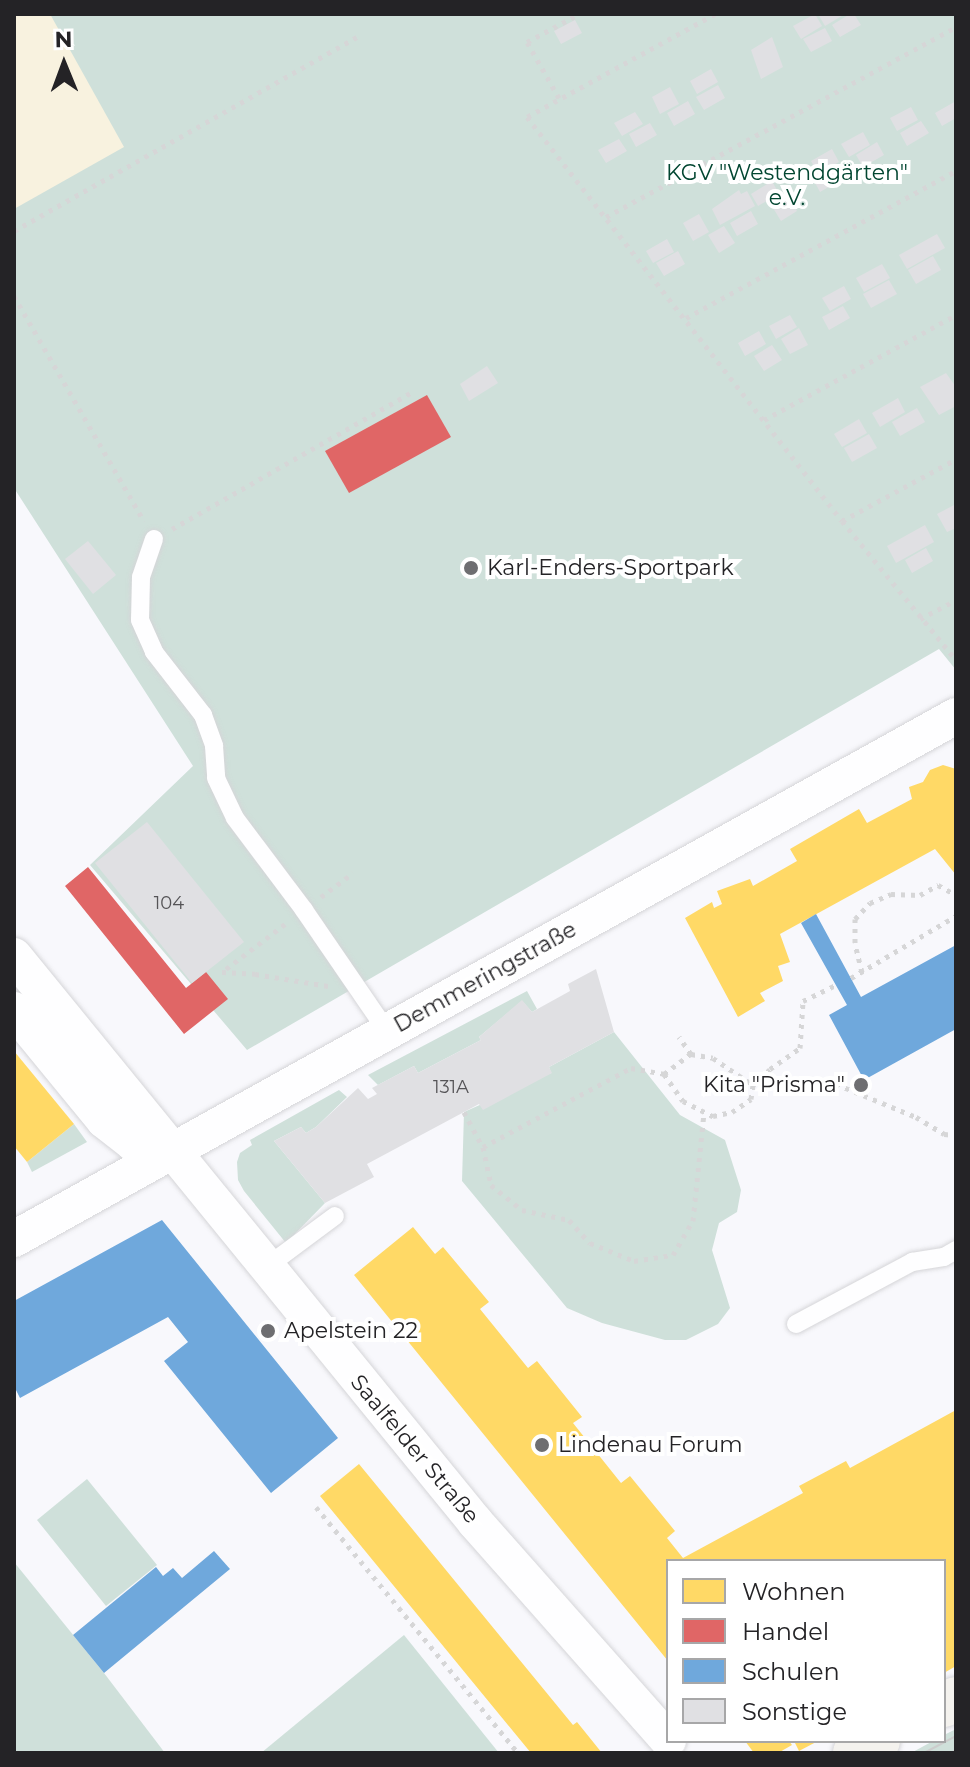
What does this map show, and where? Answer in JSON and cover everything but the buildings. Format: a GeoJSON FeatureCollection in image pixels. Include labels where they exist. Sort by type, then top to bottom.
{"type":"FeatureCollection","features":[{"type":"Feature","properties":{"kind":"main road"},"geometry":{"type":"LineString","coordinates":[[855,1753],[874,1743]]}},
{"type":"Feature","properties":{"kind":"street","name":"Demmeringstraße"},"geometry":{"type":"LineString","coordinates":[[14,1239],[956,716]]}},
{"type":"Feature","properties":{"kind":"street","name":"Saalfelder Straße"},"geometry":{"type":"LineString","coordinates":[[14,956],[170,1152],[476,1523],[666,1738]]}},
{"type":"Feature","properties":{"kind":"street"},"geometry":{"type":"LineString","coordinates":[[14,1010],[104,1120],[133,1143],[170,1152]]}},
{"type":"Feature","properties":{"kind":"lane"},"geometry":{"type":"LineString","coordinates":[[154,539],[141,577],[140,620],[154,652],[203,715],[214,746],[216,778],[235,818],[304,910],[387,1031]]}},
{"type":"Feature","properties":{"kind":"lane"},"geometry":{"type":"LineString","coordinates":[[265,1268],[335,1216]]}},
{"type":"Feature","properties":{"kind":"lane"},"geometry":{"type":"LineString","coordinates":[[796,1324],[912,1262],[944,1257],[956,1250]]}},
{"type":"Feature","properties":{"kind":"path"},"geometry":{"type":"LineString","coordinates":[[559,98],[527,42],[579,14]]}},
{"type":"Feature","properties":{"kind":"path"},"geometry":{"type":"LineString","coordinates":[[715,14],[527,117],[842,521],[956,660]]}},
{"type":"Feature","properties":{"kind":"path"},"geometry":{"type":"LineString","coordinates":[[606,217],[956,27]]}},
{"type":"Feature","properties":{"kind":"path"},"geometry":{"type":"LineString","coordinates":[[14,231],[357,37]]}},
{"type":"Feature","properties":{"kind":"path"},"geometry":{"type":"LineString","coordinates":[[686,318],[956,171]]}},
{"type":"Feature","properties":{"kind":"path"},"geometry":{"type":"LineString","coordinates":[[14,296],[154,539],[412,392]]}},
{"type":"Feature","properties":{"kind":"path"},"geometry":{"type":"LineString","coordinates":[[14,310],[24,313]]}},
{"type":"Feature","properties":{"kind":"path"},"geometry":{"type":"LineString","coordinates":[[764,420],[956,315]]}},
{"type":"Feature","properties":{"kind":"path"},"geometry":{"type":"LineString","coordinates":[[842,521],[956,459]]}},
{"type":"Feature","properties":{"kind":"path"},"geometry":{"type":"LineString","coordinates":[[920,619],[956,600]]}},
{"type":"Feature","properties":{"kind":"path"},"geometry":{"type":"LineString","coordinates":[[353,873],[222,972],[329,986],[354,984]]}},
{"type":"Feature","properties":{"kind":"path"},"geometry":{"type":"LineString","coordinates":[[862,972],[855,943],[855,919],[870,903],[891,894],[920,895],[938,885],[956,895]]}},
{"type":"Feature","properties":{"kind":"path"},"geometry":{"type":"LineString","coordinates":[[851,978],[956,916]]}},
{"type":"Feature","properties":{"kind":"path"},"geometry":{"type":"LineString","coordinates":[[483,1147],[631,1068],[664,1074],[683,1101],[713,1116],[732,1112],[751,1099],[753,1085],[800,1048],[803,1001],[836,985]]}},
{"type":"Feature","properties":{"kind":"path"},"geometry":{"type":"LineString","coordinates":[[679,1037],[691,1054],[713,1058],[753,1085]]}},
{"type":"Feature","properties":{"kind":"path"},"geometry":{"type":"LineString","coordinates":[[664,1074],[691,1054]]}},
{"type":"Feature","properties":{"kind":"path"},"geometry":{"type":"LineString","coordinates":[[836,1084],[916,1117],[944,1134],[956,1135]]}},
{"type":"Feature","properties":{"kind":"path"},"geometry":{"type":"LineString","coordinates":[[464,1112],[483,1147],[491,1185],[522,1210],[569,1220],[590,1243],[634,1261],[673,1255],[693,1221],[704,1112]]}},
{"type":"Feature","properties":{"kind":"path"},"geometry":{"type":"LineString","coordinates":[[316,1507],[518,1753]]}},
{"type":"Feature","properties":{"kind":"green space","name":"Karl-Enders-Sportpark"},"geometry":{"type":"Polygon","coordinates":[[[14,14],[956,14],[956,670],[939,649],[247,1050],[90,865],[193,766],[14,488],[14,14]]]}},
{"type":"Feature","properties":{"kind":"green space"},"geometry":{"type":"Polygon","coordinates":[[[527,991],[537,1009],[532,1012],[522,1001],[479,1037],[481,1040],[418,1073],[414,1066],[378,1085],[368,1075],[527,991]]]}},
{"type":"Feature","properties":{"kind":"green space"},"geometry":{"type":"Polygon","coordinates":[[[614,1032],[680,1115],[725,1140],[741,1190],[737,1212],[719,1223],[712,1250],[730,1308],[718,1324],[686,1340],[665,1340],[602,1323],[567,1308],[462,1181],[464,1112],[551,1073],[549,1067],[614,1032]]]}},
{"type":"Feature","properties":{"kind":"green space"},"geometry":{"type":"Polygon","coordinates":[[[339,1090],[347,1097],[316,1127],[306,1133],[301,1127],[274,1141],[325,1203],[286,1243],[238,1180],[240,1153],[252,1145],[250,1140],[339,1090]]]}},
{"type":"Feature","properties":{"kind":"green space"},"geometry":{"type":"Polygon","coordinates":[[[74,1124],[87,1142],[32,1172],[27,1162],[74,1124]]]}},
{"type":"Feature","properties":{"kind":"green space"},"geometry":{"type":"Polygon","coordinates":[[[87,1479],[157,1565],[106,1606],[37,1520],[87,1479]]]}},
{"type":"Feature","properties":{"kind":"green space"},"geometry":{"type":"Polygon","coordinates":[[[14,1562],[104,1673],[165,1753],[14,1753],[14,1562]]]}},
{"type":"Feature","properties":{"kind":"green space"},"geometry":{"type":"Polygon","coordinates":[[[404,1635],[499,1753],[261,1753],[404,1635]]]}},
{"type":"Feature","properties":{"kind":"green space"},"geometry":{"type":"Polygon","coordinates":[[[956,1729],[956,1753],[911,1753],[929,1743],[946,1743],[946,1734],[956,1729]]]}},
{"type":"Feature","properties":{"kind":"sand"},"geometry":{"type":"Polygon","coordinates":[[[14,14],[50,14],[124,147],[14,209],[14,14]]]}},
{"type":"Feature","properties":{"kind":"tram line"},"geometry":{"type":"LineString","coordinates":[[946,1741],[956,1736]]}},
{"type":"Feature","properties":{"kind":"tram line"},"geometry":{"type":"LineString","coordinates":[[924,1753],[943,1743]]}},
{"type":"Feature","properties":{"kind":"tram line"},"geometry":{"type":"LineString","coordinates":[[951,1753],[956,1750]]}},
{"type":"Feature","properties":{"kind":"place","name":"Karl-Enders-Sportpark"},"geometry":{"type":"Point","coordinates":[471,568]}},
{"type":"Feature","properties":{"kind":"place","name":"Kita \"Prisma\""},"geometry":{"type":"Point","coordinates":[861,1085]}},
{"type":"Feature","properties":{"kind":"place","name":"Apelstein 22"},"geometry":{"type":"Point","coordinates":[268,1331]}},
{"type":"Feature","properties":{"kind":"place","name":"Lindenau Forum"},"geometry":{"type":"Point","coordinates":[542,1445]}},
{"type":"Feature","properties":{"kind":"park label","name":"KGV \"Westendgärten\" e.V."},"geometry":{"type":"Point","coordinates":[787,184]}}]}
